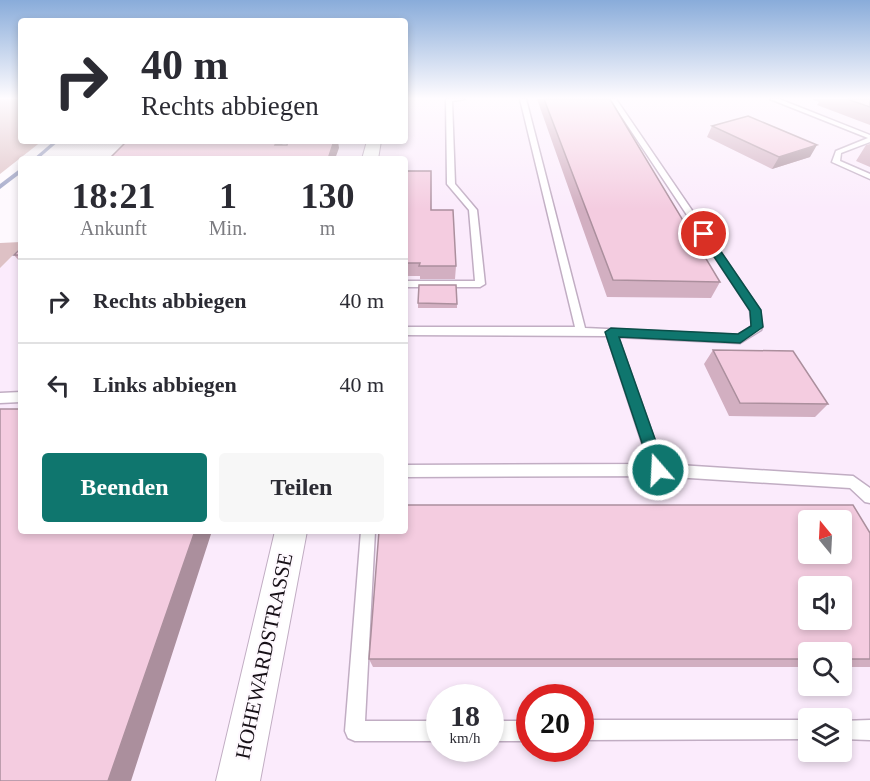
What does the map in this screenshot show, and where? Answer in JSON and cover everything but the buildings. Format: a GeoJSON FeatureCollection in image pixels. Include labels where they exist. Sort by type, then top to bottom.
{"type":"FeatureCollection","features":[{"type":"Feature","properties":{"kind":"street","name":"HOHEWARDSTRASSE"},"geometry":{"type":"LineString","coordinates":[[238,781],[290,534]]}},
{"type":"Feature","properties":{"kind":"lane"},"geometry":{"type":"LineString","coordinates":[[408,284],[480,284],[472,210],[451,184],[450,135]]}},
{"type":"Feature","properties":{"kind":"lane"},"geometry":{"type":"LineString","coordinates":[[532,135],[581,331]]}},
{"type":"Feature","properties":{"kind":"lane"},"geometry":{"type":"LineString","coordinates":[[408,331],[581,331],[740,339],[757,327],[755,310],[638,135]]}},
{"type":"Feature","properties":{"kind":"lane"},"geometry":{"type":"LineString","coordinates":[[870,139],[838,152],[836,162],[870,177]]}},
{"type":"Feature","properties":{"kind":"lane"},"geometry":{"type":"LineString","coordinates":[[611,332],[658,470]]}},
{"type":"Feature","properties":{"kind":"lane"},"geometry":{"type":"LineString","coordinates":[[0,398],[18,397]]}},
{"type":"Feature","properties":{"kind":"lane"},"geometry":{"type":"LineString","coordinates":[[408,471],[658,470],[853,482],[870,496]]}},
{"type":"Feature","properties":{"kind":"lane"},"geometry":{"type":"LineString","coordinates":[[368,534],[355,731],[426,731]]}},
{"type":"Feature","properties":{"kind":"lane"},"geometry":{"type":"LineString","coordinates":[[594,730],[798,730]]}},
{"type":"Feature","properties":{"kind":"lane"},"geometry":{"type":"LineString","coordinates":[[852,730],[870,730]]}},
{"type":"Feature","properties":{"kind":"shaded area"},"geometry":{"type":"Polygon","coordinates":[[[0,135],[18,135],[18,144],[38,144],[23,156],[18,156],[18,160],[0,174],[0,135]]]}},
{"type":"Feature","properties":{"kind":"shaded area"},"geometry":{"type":"Polygon","coordinates":[[[408,135],[870,135],[870,781],[0,781],[0,268],[18,250],[18,534],[408,534],[408,156],[112,156],[124,144],[408,144],[408,135]]]}},
{"type":"Feature","properties":{"kind":"shaded area"},"geometry":{"type":"Polygon","coordinates":[[[18,242],[18,250],[0,268],[0,243],[18,242]]]}},
{"type":"Feature","properties":{"kind":"waterway"},"geometry":{"type":"LineString","coordinates":[[39,156],[53,144]]}},
{"type":"Feature","properties":{"kind":"waterway"},"geometry":{"type":"LineString","coordinates":[[0,187],[18,172]]}},
{"type":"Feature","properties":{"kind":"route"},"geometry":{"type":"LineString","coordinates":[[658,470],[611,332],[740,339],[757,327],[755,310],[704,234]]}}]}
